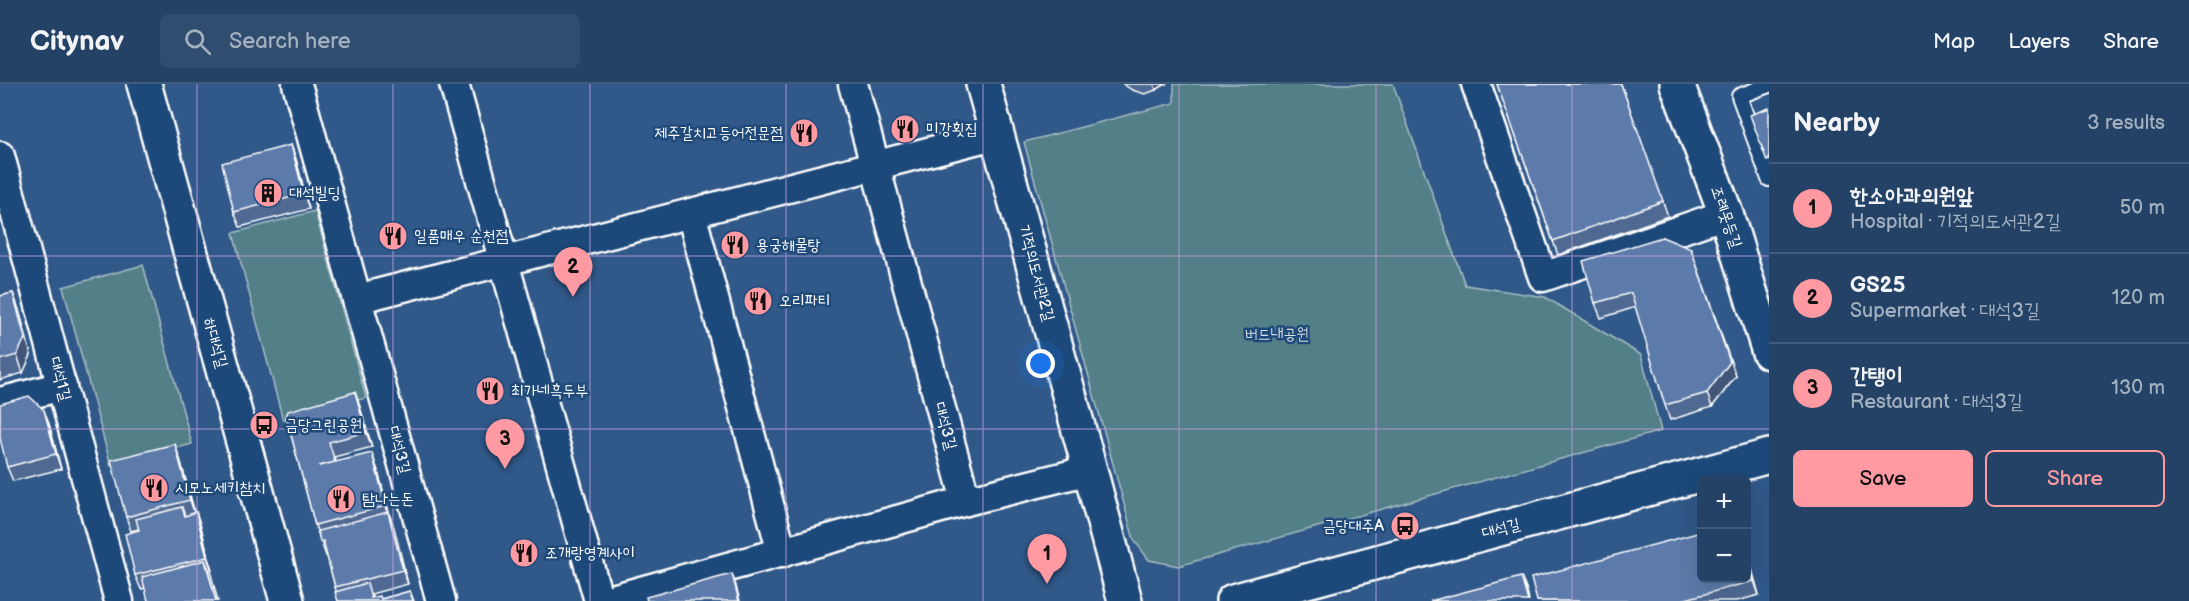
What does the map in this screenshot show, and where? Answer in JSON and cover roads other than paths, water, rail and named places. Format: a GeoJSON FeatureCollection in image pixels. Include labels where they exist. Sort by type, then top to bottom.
{"type":"FeatureCollection","features":[{"type":"Feature","properties":{"kind":"street","name":"하대석길"},"geometry":{"type":"LineString","coordinates":[[144,84],[287,601]]}},
{"type":"Feature","properties":{"kind":"street","name":"대석3길"},"geometry":{"type":"LineString","coordinates":[[297,84],[441,601]]}},
{"type":"Feature","properties":{"kind":"street"},"geometry":{"type":"LineString","coordinates":[[454,84],[599,601]]}},
{"type":"Feature","properties":{"kind":"street","name":"대석3길"},"geometry":{"type":"LineString","coordinates":[[853,84],[966,501]]}},
{"type":"Feature","properties":{"kind":"street","name":"기적의도서관2길"},"geometry":{"type":"LineString","coordinates":[[983,84],[1125,601]]}},
{"type":"Feature","properties":{"kind":"street"},"geometry":{"type":"LineString","coordinates":[[1476,84],[1543,277],[1726,214]]}},
{"type":"Feature","properties":{"kind":"street","name":"조례못등길"},"geometry":{"type":"LineString","coordinates":[[1677,84],[1726,214],[1769,352]]}},
{"type":"Feature","properties":{"kind":"street"},"geometry":{"type":"LineString","coordinates":[[357,299],[998,134]]}},
{"type":"Feature","properties":{"kind":"street","name":"대석1길"},"geometry":{"type":"LineString","coordinates":[[0,156],[120,601]]}},
{"type":"Feature","properties":{"kind":"street"},"geometry":{"type":"LineString","coordinates":[[691,213],[782,553]]}},
{"type":"Feature","properties":{"kind":"street"},"geometry":{"type":"LineString","coordinates":[[0,402],[62,386]]}},
{"type":"Feature","properties":{"kind":"street","name":"대석길"},"geometry":{"type":"LineString","coordinates":[[1233,601],[1769,456]]}},
{"type":"Feature","properties":{"kind":"street"},"geometry":{"type":"LineString","coordinates":[[605,601],[966,501],[1090,470]]}},
{"type":"Feature","properties":{"kind":"lane"},"geometry":{"type":"LineString","coordinates":[[1769,85],[1739,96],[1769,179]]}},
{"type":"Feature","properties":{"kind":"place","name":"미강횟집"},"geometry":{"type":"Point","coordinates":[905,129]}},
{"type":"Feature","properties":{"kind":"place","name":"제주갈치고등어전문점"},"geometry":{"type":"Point","coordinates":[804,133]}},
{"type":"Feature","properties":{"kind":"place","name":"대석빌딩"},"geometry":{"type":"Point","coordinates":[268,193]}},
{"type":"Feature","properties":{"kind":"place","name":"일품매우 순천점"},"geometry":{"type":"Point","coordinates":[393,236]}},
{"type":"Feature","properties":{"kind":"place","name":"용궁해물탕"},"geometry":{"type":"Point","coordinates":[735,245]}},
{"type":"Feature","properties":{"kind":"place","name":"GS25"},"geometry":{"type":"Point","coordinates":[573,297]}},
{"type":"Feature","properties":{"kind":"place","name":"오리파티"},"geometry":{"type":"Point","coordinates":[758,301]}},
{"type":"Feature","properties":{"kind":"place","name":"최가네흑두부"},"geometry":{"type":"Point","coordinates":[490,391]}},
{"type":"Feature","properties":{"kind":"place","name":"금당그린공원"},"geometry":{"type":"Point","coordinates":[264,425]}},
{"type":"Feature","properties":{"kind":"place","name":"간탱이"},"geometry":{"type":"Point","coordinates":[505,469]}},
{"type":"Feature","properties":{"kind":"place","name":"시모노세키참치"},"geometry":{"type":"Point","coordinates":[154,488]}},
{"type":"Feature","properties":{"kind":"place","name":"탐나는돈"},"geometry":{"type":"Point","coordinates":[341,499]}},
{"type":"Feature","properties":{"kind":"place","name":"금당대주A"},"geometry":{"type":"Point","coordinates":[1405,526]}},
{"type":"Feature","properties":{"kind":"place","name":"조개랑영계사이"},"geometry":{"type":"Point","coordinates":[524,553]}},
{"type":"Feature","properties":{"kind":"place","name":"한소아과의원앞"},"geometry":{"type":"Point","coordinates":[1047,584]}},
{"type":"Feature","properties":{"kind":"park label","name":"버드내공원"},"geometry":{"type":"Point","coordinates":[1277,334]}}]}
